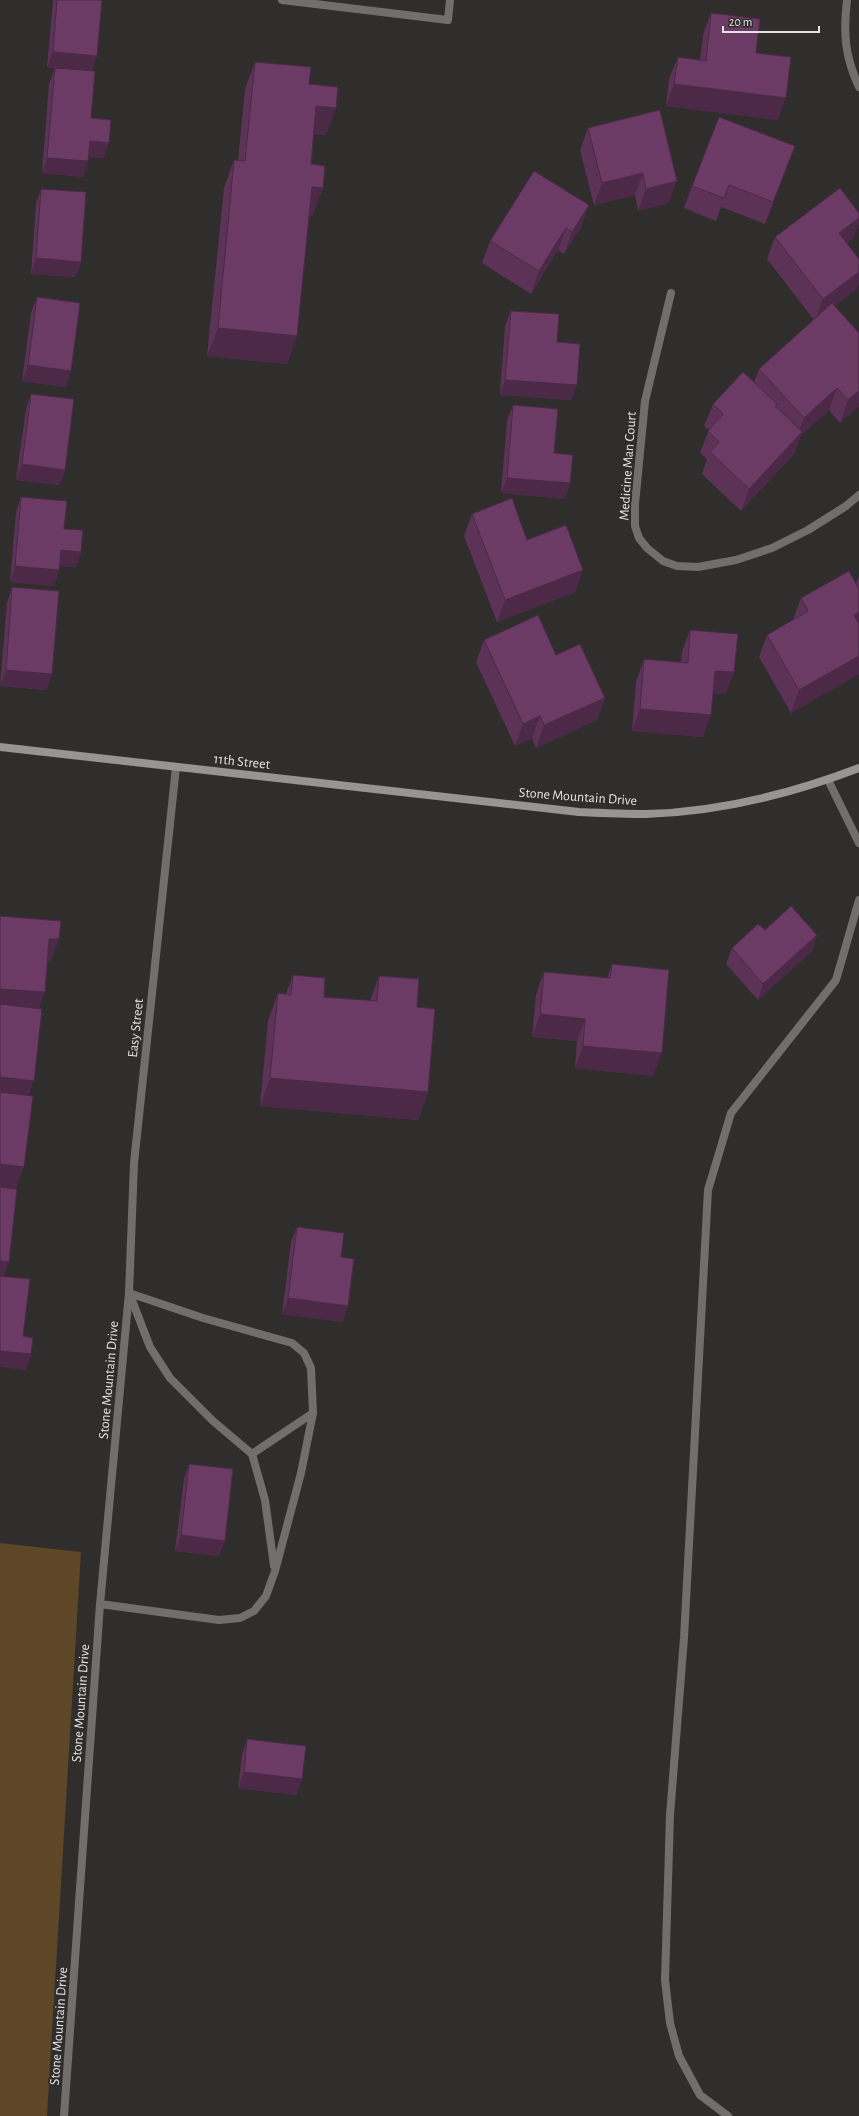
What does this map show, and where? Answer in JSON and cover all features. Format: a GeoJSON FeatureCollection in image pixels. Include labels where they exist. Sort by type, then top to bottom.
{"type":"FeatureCollection","features":[{"type":"Feature","properties":{"kind":"street"},"geometry":{"type":"LineString","coordinates":[[282,0],[448,20],[450,0]]}},
{"type":"Feature","properties":{"kind":"street"},"geometry":{"type":"LineString","coordinates":[[847,0],[845,35],[850,67],[859,87]]}},
{"type":"Feature","properties":{"kind":"street","name":"Medicine Man Court"},"geometry":{"type":"LineString","coordinates":[[671,293],[645,401],[635,504],[635,526],[639,538],[647,548],[663,561],[677,566],[698,567],[736,560],[772,548],[808,530],[846,506],[859,495]]}},
{"type":"Feature","properties":{"kind":"street","name":"11th Street"},"geometry":{"type":"LineString","coordinates":[[0,748],[481,801]]}},
{"type":"Feature","properties":{"kind":"street","name":"Easy Street"},"geometry":{"type":"LineString","coordinates":[[129,1293],[134,1163],[176,767]]}},
{"type":"Feature","properties":{"kind":"street","name":"Stone Mountain Drive"},"geometry":{"type":"LineString","coordinates":[[481,801],[579,812],[647,814],[712,808],[776,795],[828,780],[859,768]]}},
{"type":"Feature","properties":{"kind":"street"},"geometry":{"type":"LineString","coordinates":[[828,780],[859,843]]}},
{"type":"Feature","properties":{"kind":"street"},"geometry":{"type":"LineString","coordinates":[[728,2116],[700,2095],[679,2056],[670,2023],[665,1980],[670,1815],[684,1630],[708,1190],[731,1113],[836,980],[859,900]]}},
{"type":"Feature","properties":{"kind":"street"},"geometry":{"type":"LineString","coordinates":[[100,1604],[219,1620],[240,1618],[254,1611],[266,1596],[275,1570],[301,1474],[312,1414],[311,1368],[304,1353],[292,1343],[203,1318],[129,1293]]}},
{"type":"Feature","properties":{"kind":"street"},"geometry":{"type":"LineString","coordinates":[[129,1293],[150,1347],[170,1378],[213,1421],[252,1454],[265,1500],[275,1570]]}},
{"type":"Feature","properties":{"kind":"street","name":"Stone Mountain Drive"},"geometry":{"type":"LineString","coordinates":[[64,2116],[100,1604],[129,1293]]}},
{"type":"Feature","properties":{"kind":"street"},"geometry":{"type":"LineString","coordinates":[[252,1454],[312,1414]]}},
{"type":"Feature","properties":{"kind":"shaded area"},"geometry":{"type":"Polygon","coordinates":[[[0,1543],[81,1552],[47,2116],[0,2116],[0,1543]]]}},
{"type":"Feature","properties":{"kind":"building"},"geometry":{"type":"Polygon","coordinates":[[[57,0],[102,0],[97,56],[53,52],[57,0]]]}},
{"type":"Feature","properties":{"kind":"building"},"geometry":{"type":"Polygon","coordinates":[[[711,13],[760,19],[756,53],[791,57],[786,98],[674,84],[678,57],[706,61],[711,13]]]}},
{"type":"Feature","properties":{"kind":"building"},"geometry":{"type":"Polygon","coordinates":[[[255,62],[311,67],[309,84],[338,87],[336,108],[316,106],[311,164],[325,166],[323,188],[312,187],[297,336],[218,328],[234,160],[245,161],[255,62]]]}},
{"type":"Feature","properties":{"kind":"building"},"geometry":{"type":"Polygon","coordinates":[[[55,68],[95,71],[91,118],[111,120],[109,143],[90,141],[88,161],[47,158],[55,68]]]}},
{"type":"Feature","properties":{"kind":"building"},"geometry":{"type":"Polygon","coordinates":[[[660,110],[677,181],[646,189],[643,173],[602,183],[588,128],[660,110]]]}},
{"type":"Feature","properties":{"kind":"building"},"geometry":{"type":"Polygon","coordinates":[[[719,117],[795,146],[773,202],[729,185],[724,198],[692,186],[719,117]]]}},
{"type":"Feature","properties":{"kind":"building"},"geometry":{"type":"Polygon","coordinates":[[[534,171],[589,205],[572,232],[566,228],[539,271],[490,241],[534,171]]]}},
{"type":"Feature","properties":{"kind":"building"},"geometry":{"type":"Polygon","coordinates":[[[840,188],[859,213],[859,218],[839,233],[859,259],[859,272],[823,299],[775,237],[840,188]]]}},
{"type":"Feature","properties":{"kind":"building"},"geometry":{"type":"Polygon","coordinates":[[[41,189],[86,192],[81,262],[36,258],[41,189]]]}},
{"type":"Feature","properties":{"kind":"building"},"geometry":{"type":"Polygon","coordinates":[[[37,297],[80,303],[71,371],[28,365],[37,297]]]}},
{"type":"Feature","properties":{"kind":"building"},"geometry":{"type":"Polygon","coordinates":[[[832,303],[859,333],[859,391],[848,400],[837,388],[804,418],[759,369],[832,303]]]}},
{"type":"Feature","properties":{"kind":"building"},"geometry":{"type":"Polygon","coordinates":[[[511,311],[559,314],[557,342],[580,344],[577,385],[505,380],[511,311]]]}},
{"type":"Feature","properties":{"kind":"building"},"geometry":{"type":"Polygon","coordinates":[[[743,372],[777,404],[775,406],[802,432],[749,489],[710,452],[719,442],[708,431],[723,414],[713,404],[743,372]]]}},
{"type":"Feature","properties":{"kind":"building"},"geometry":{"type":"Polygon","coordinates":[[[31,394],[74,399],[65,470],[22,464],[31,394]]]}},
{"type":"Feature","properties":{"kind":"building"},"geometry":{"type":"Polygon","coordinates":[[[513,405],[558,409],[554,453],[573,455],[570,483],[507,478],[513,405]]]}},
{"type":"Feature","properties":{"kind":"building"},"geometry":{"type":"Polygon","coordinates":[[[21,497],[67,501],[64,529],[83,530],[81,552],[61,550],[59,570],[15,566],[21,497]]]}},
{"type":"Feature","properties":{"kind":"building"},"geometry":{"type":"Polygon","coordinates":[[[512,498],[527,540],[566,525],[583,570],[505,600],[472,514],[512,498]]]}},
{"type":"Feature","properties":{"kind":"building"},"geometry":{"type":"Polygon","coordinates":[[[849,571],[859,589],[859,612],[854,615],[859,624],[859,656],[799,690],[767,635],[808,611],[801,598],[849,571]]]}},
{"type":"Feature","properties":{"kind":"building"},"geometry":{"type":"Polygon","coordinates":[[[12,587],[59,591],[52,674],[6,670],[12,587]]]}},
{"type":"Feature","properties":{"kind":"building"},"geometry":{"type":"Polygon","coordinates":[[[538,615],[556,655],[580,644],[605,698],[544,725],[540,716],[523,724],[484,640],[538,615]]]}},
{"type":"Feature","properties":{"kind":"building"},"geometry":{"type":"Polygon","coordinates":[[[690,630],[738,634],[734,672],[715,671],[711,715],[640,709],[644,659],[688,663],[690,630]]]}},
{"type":"Feature","properties":{"kind":"building"},"geometry":{"type":"Polygon","coordinates":[[[791,906],[817,935],[763,984],[732,948],[758,924],[765,930],[791,906]]]}},
{"type":"Feature","properties":{"kind":"building"},"geometry":{"type":"Polygon","coordinates":[[[0,916],[61,921],[59,939],[49,939],[45,992],[0,989],[0,916]]]}},
{"type":"Feature","properties":{"kind":"building"},"geometry":{"type":"Polygon","coordinates":[[[612,964],[669,970],[662,1053],[583,1046],[585,1019],[540,1014],[544,972],[610,978],[612,964]]]}},
{"type":"Feature","properties":{"kind":"building"},"geometry":{"type":"Polygon","coordinates":[[[293,975],[325,978],[324,997],[377,1001],[379,976],[419,979],[417,1007],[435,1009],[428,1092],[270,1078],[278,993],[291,995],[293,975]]]}},
{"type":"Feature","properties":{"kind":"building"},"geometry":{"type":"Polygon","coordinates":[[[0,1004],[42,1009],[34,1081],[0,1077],[0,1004]]]}},
{"type":"Feature","properties":{"kind":"building"},"geometry":{"type":"Polygon","coordinates":[[[0,1092],[33,1096],[24,1167],[0,1164],[0,1092]]]}},
{"type":"Feature","properties":{"kind":"building"},"geometry":{"type":"Polygon","coordinates":[[[0,1187],[17,1189],[9,1262],[0,1261],[0,1187]]]}},
{"type":"Feature","properties":{"kind":"building"},"geometry":{"type":"Polygon","coordinates":[[[297,1227],[344,1233],[341,1257],[354,1259],[348,1306],[288,1298],[297,1227]]]}},
{"type":"Feature","properties":{"kind":"building"},"geometry":{"type":"Polygon","coordinates":[[[0,1276],[30,1279],[23,1336],[33,1338],[31,1354],[0,1351],[0,1276]]]}},
{"type":"Feature","properties":{"kind":"building"},"geometry":{"type":"Polygon","coordinates":[[[189,1464],[233,1469],[225,1541],[181,1535],[189,1464]]]}},
{"type":"Feature","properties":{"kind":"building"},"geometry":{"type":"Polygon","coordinates":[[[247,1739],[306,1746],[302,1779],[244,1772],[247,1739]]]}}]}
